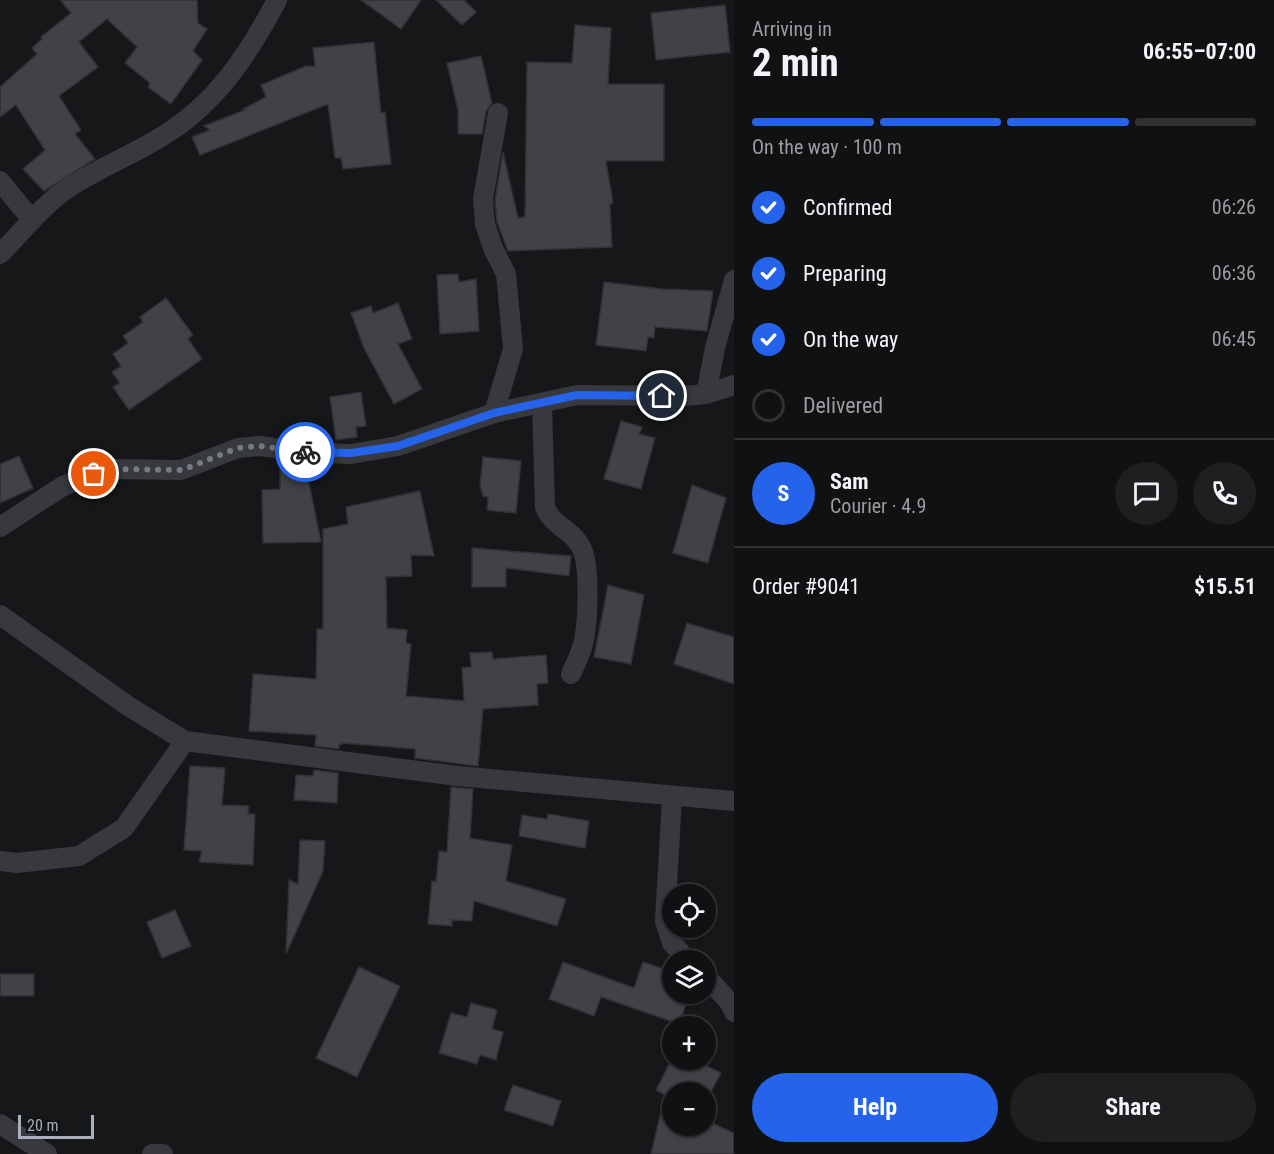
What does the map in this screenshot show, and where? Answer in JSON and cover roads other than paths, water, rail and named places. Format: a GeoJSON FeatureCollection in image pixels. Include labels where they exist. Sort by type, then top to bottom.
{"type":"FeatureCollection","features":[{"type":"Feature","properties":{"kind":"street"},"geometry":{"type":"LineString","coordinates":[[0,254],[64,191],[162,136],[196,111],[228,81],[254,44],[277,0]]}},
{"type":"Feature","properties":{"kind":"street"},"geometry":{"type":"LineString","coordinates":[[494,413],[513,349],[506,274],[493,248],[485,224],[483,199],[498,113]]}},
{"type":"Feature","properties":{"kind":"street"},"geometry":{"type":"LineString","coordinates":[[0,181],[32,220]]}},
{"type":"Feature","properties":{"kind":"street"},"geometry":{"type":"LineString","coordinates":[[706,394],[715,348],[734,280]]}},
{"type":"Feature","properties":{"kind":"street"},"geometry":{"type":"LineString","coordinates":[[0,527],[63,486],[110,469],[182,470],[238,448],[259,446],[317,453],[360,452],[398,446],[494,413],[542,405],[577,395],[706,394],[734,385]]}},
{"type":"Feature","properties":{"kind":"street"},"geometry":{"type":"LineString","coordinates":[[542,405],[545,507],[549,519],[575,538],[582,548],[586,561],[586,616],[582,646],[571,674]]}},
{"type":"Feature","properties":{"kind":"street"},"geometry":{"type":"LineString","coordinates":[[0,615],[128,706],[185,741],[458,776],[734,801]]}},
{"type":"Feature","properties":{"kind":"street"},"geometry":{"type":"LineString","coordinates":[[0,861],[17,863],[79,856],[124,828],[185,741]]}},
{"type":"Feature","properties":{"kind":"street"},"geometry":{"type":"LineString","coordinates":[[672,797],[665,921],[672,943],[678,950]]}},
{"type":"Feature","properties":{"kind":"street"},"geometry":{"type":"LineString","coordinates":[[716,987],[730,1003],[734,1012]]}},
{"type":"Feature","properties":{"kind":"street"},"geometry":{"type":"LineString","coordinates":[[0,1124],[47,1154]]}},
{"type":"Feature","properties":{"kind":"street"},"geometry":{"type":"LineString","coordinates":[[152,1154],[163,1154]]}}]}
